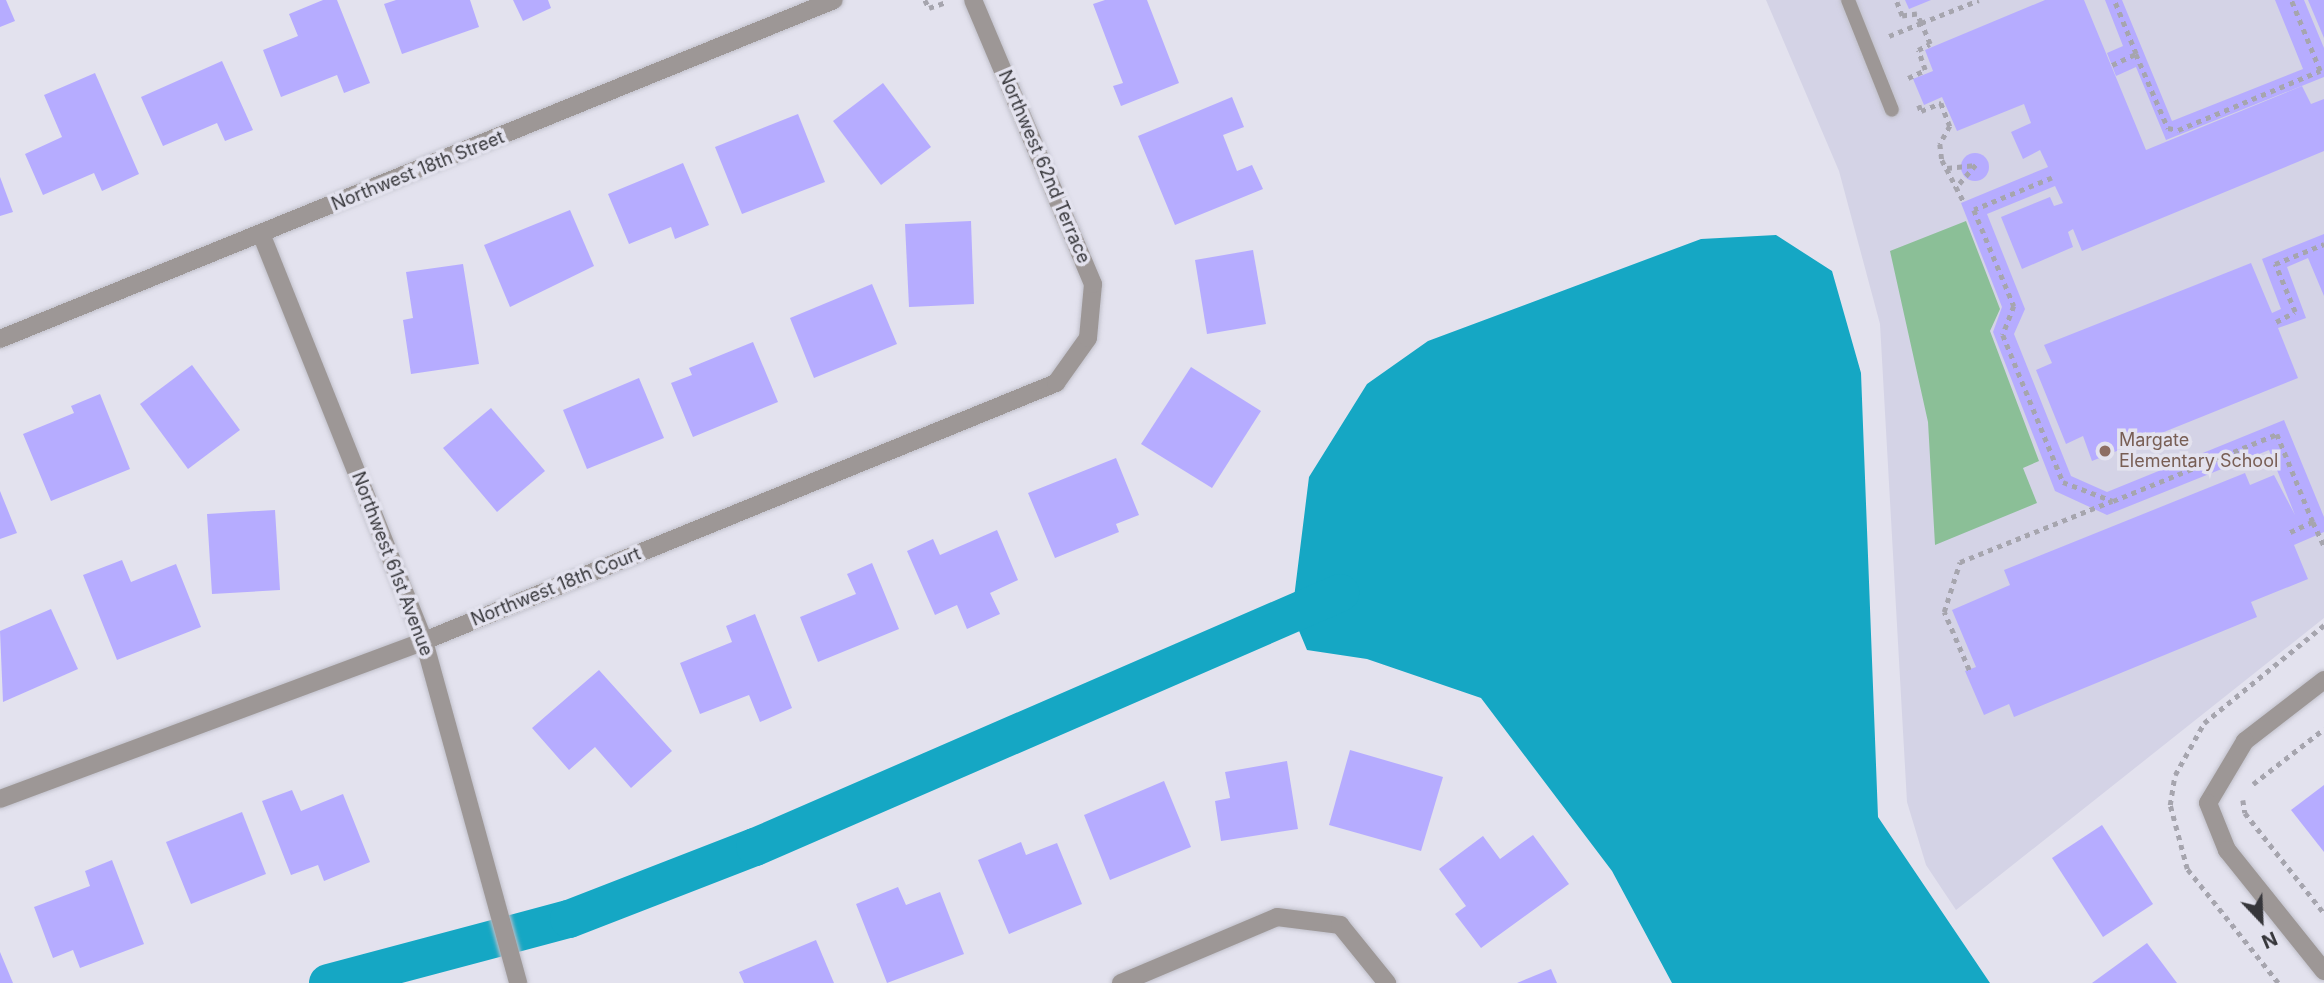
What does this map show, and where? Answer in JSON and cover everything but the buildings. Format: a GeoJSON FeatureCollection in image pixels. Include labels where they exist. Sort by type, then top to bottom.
{"type":"FeatureCollection","features":[{"type":"Feature","properties":{"kind":"street","name":"Northwest 18th Street"},"geometry":{"type":"LineString","coordinates":[[0,339],[262,236],[834,0]]}},
{"type":"Feature","properties":{"kind":"street","name":"Northwest 62nd Terrace"},"geometry":{"type":"LineString","coordinates":[[973,0],[1093,284],[1088,338]]}},
{"type":"Feature","properties":{"kind":"street","name":"Northwest 61st Avenue"},"geometry":{"type":"LineString","coordinates":[[262,236],[424,641],[518,983]]}},
{"type":"Feature","properties":{"kind":"street","name":"Northwest 18th Court"},"geometry":{"type":"LineString","coordinates":[[0,799],[424,641],[1056,383],[1088,338]]}},
{"type":"Feature","properties":{"kind":"street"},"geometry":{"type":"LineString","coordinates":[[2324,680],[2245,741],[2208,803],[2227,850],[2324,971]]}},
{"type":"Feature","properties":{"kind":"street"},"geometry":{"type":"LineString","coordinates":[[1121,983],[1277,917],[1340,925],[1387,983]]}},
{"type":"Feature","properties":{"kind":"lane"},"geometry":{"type":"LineString","coordinates":[[1849,0],[1892,110]]}},
{"type":"Feature","properties":{"kind":"path"},"geometry":{"type":"LineString","coordinates":[[1896,0],[1902,16],[1917,14],[1930,44],[1918,50],[1925,70],[1908,77],[1912,88]]}},
{"type":"Feature","properties":{"kind":"path"},"geometry":{"type":"LineString","coordinates":[[1867,45],[1979,0]]}},
{"type":"Feature","properties":{"kind":"path"},"geometry":{"type":"LineString","coordinates":[[2114,0],[2168,128],[2178,130],[2322,70],[2291,0]]}},
{"type":"Feature","properties":{"kind":"path"},"geometry":{"type":"LineString","coordinates":[[2112,65],[2136,54]]}},
{"type":"Feature","properties":{"kind":"path"},"geometry":{"type":"LineString","coordinates":[[1917,100],[1922,111],[1941,103],[1950,126],[1940,144],[1946,168],[1964,202]]}},
{"type":"Feature","properties":{"kind":"path"},"geometry":{"type":"LineString","coordinates":[[1946,168],[1976,165],[1955,189]]}},
{"type":"Feature","properties":{"kind":"path"},"geometry":{"type":"LineString","coordinates":[[2052,178],[1975,210],[2014,306],[2003,335],[2063,482],[2113,501]]}},
{"type":"Feature","properties":{"kind":"path"},"geometry":{"type":"LineString","coordinates":[[2276,322],[2295,312],[2275,264],[2324,244]]}},
{"type":"Feature","properties":{"kind":"path"},"geometry":{"type":"LineString","coordinates":[[1969,670],[1944,612],[1959,562],[2277,434],[2324,546]]}},
{"type":"Feature","properties":{"kind":"path"},"geometry":{"type":"LineString","coordinates":[[2289,533],[2313,522]]}},
{"type":"Feature","properties":{"kind":"path"},"geometry":{"type":"LineString","coordinates":[[2324,729],[2252,786],[2242,802],[2324,913]]}},
{"type":"Feature","properties":{"kind":"shaded area","name":"Margate Elementary School"},"geometry":{"type":"Polygon","coordinates":[[[1766,0],[2324,0],[2324,618],[1956,910],[1926,865],[1907,802],[1880,324],[1839,171],[1766,0]]]}},
{"type":"Feature","properties":{"kind":"green space"},"geometry":{"type":"Polygon","coordinates":[[[1966,221],[2000,309],[1990,331],[2039,461],[2023,468],[2037,503],[1935,545],[1928,422],[1890,251],[1966,221]]]}},
{"type":"Feature","properties":{"kind":"water"},"geometry":{"type":"Polygon","coordinates":[[[1776,235],[1832,271],[1861,373],[1878,817],[1990,983],[1672,983],[1612,871],[1481,698],[1367,659],[1307,650],[1292,614],[1309,477],[1367,384],[1428,341],[1701,239],[1776,235]]]}},
{"type":"Feature","properties":{"kind":"waterway"},"geometry":{"type":"LineString","coordinates":[[328,983],[569,919],[755,847],[1340,593]]}},
{"type":"Feature","properties":{"kind":"place","name":"Margate Elementary School"},"geometry":{"type":"Point","coordinates":[2105,451]}}]}
